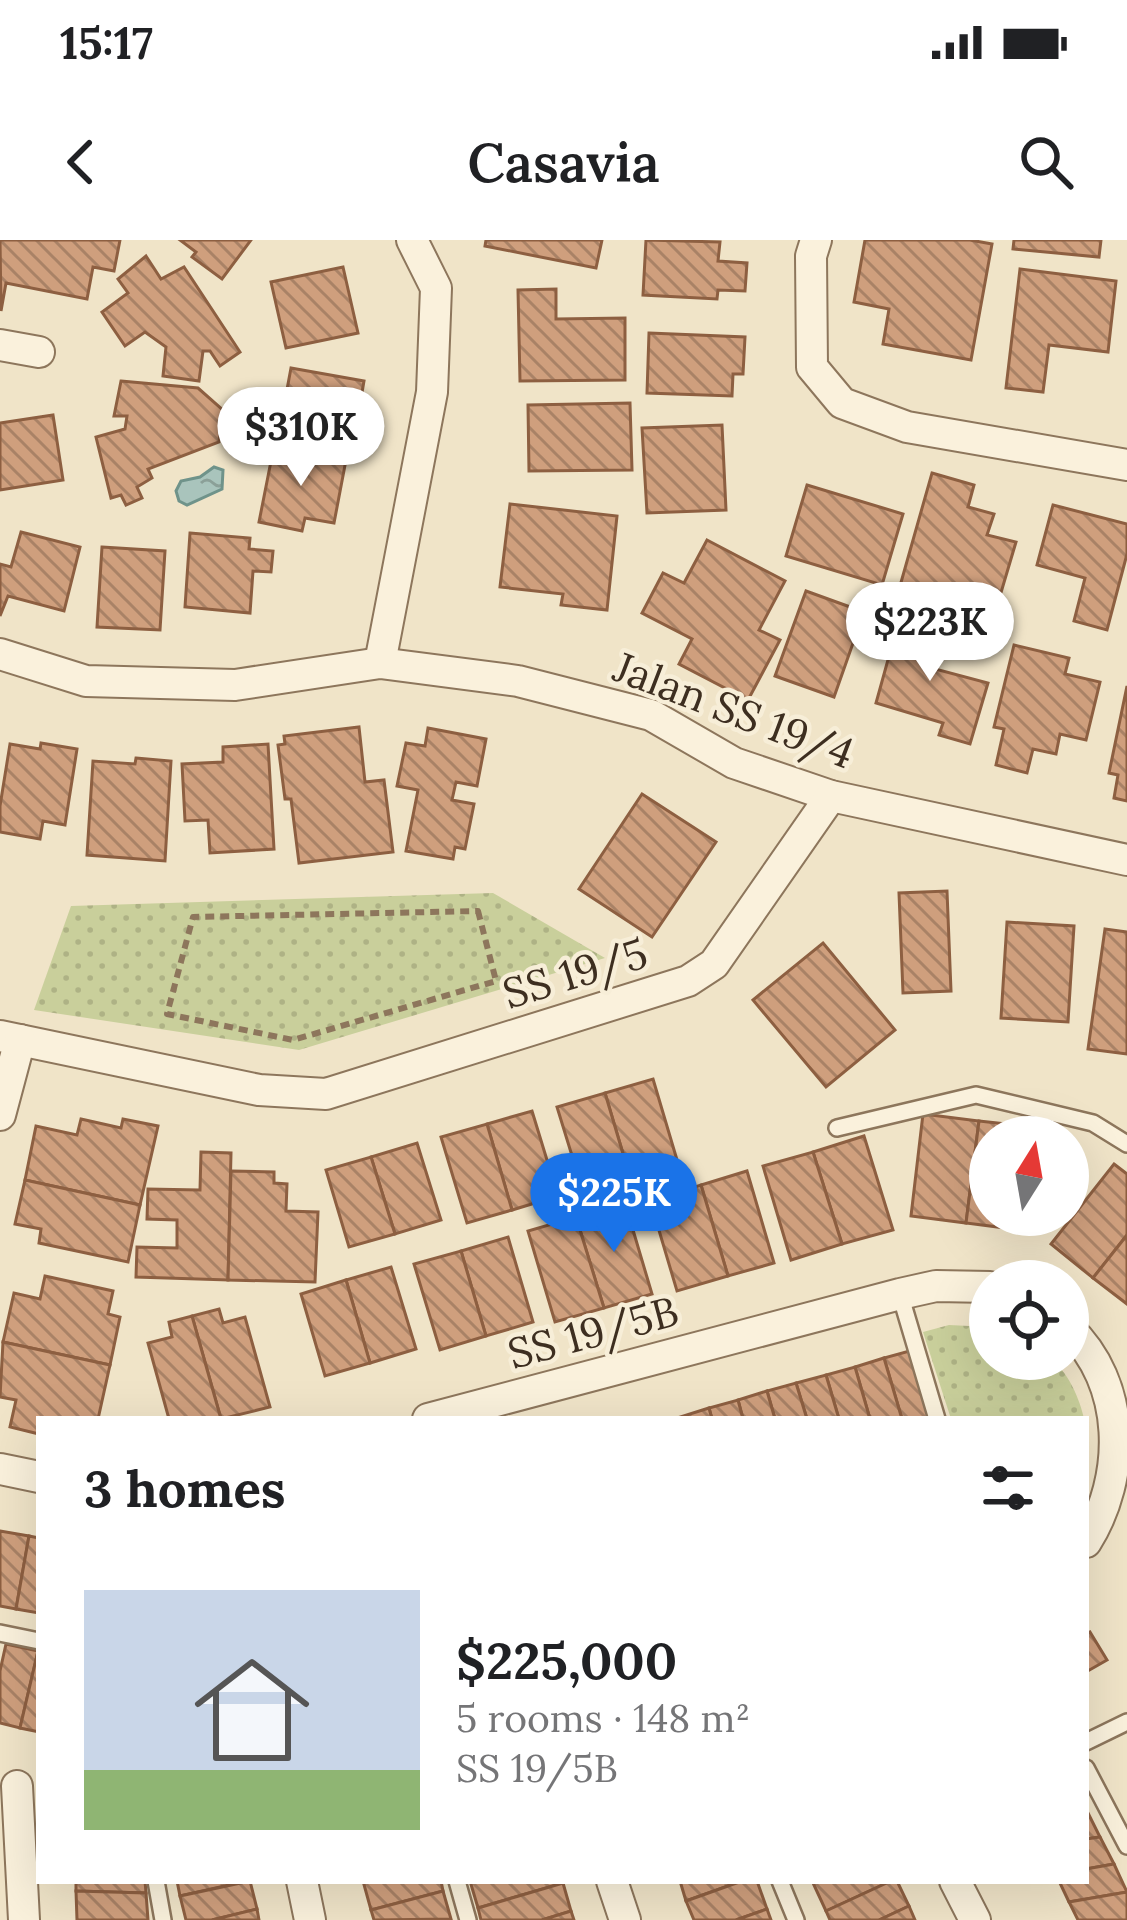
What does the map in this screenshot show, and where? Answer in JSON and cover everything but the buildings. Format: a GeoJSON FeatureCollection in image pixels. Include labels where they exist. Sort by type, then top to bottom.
{"type":"FeatureCollection","features":[{"type":"Feature","properties":{"kind":"street"},"geometry":{"type":"LineString","coordinates":[[380,663],[432,392],[436,288],[412,240]]}},
{"type":"Feature","properties":{"kind":"street"},"geometry":{"type":"LineString","coordinates":[[816,240],[811,256],[812,368],[842,403],[908,427],[1127,465]]}},
{"type":"Feature","properties":{"kind":"street"},"geometry":{"type":"LineString","coordinates":[[0,345],[39,352]]}},
{"type":"Feature","properties":{"kind":"street","name":"Jalan SS 19/4"},"geometry":{"type":"LineString","coordinates":[[0,654],[86,681],[235,686],[380,663],[518,681],[650,715],[734,763],[831,796],[1127,860]]}},
{"type":"Feature","properties":{"kind":"street","name":"SS 19/5"},"geometry":{"type":"LineString","coordinates":[[10,1038],[259,1090],[326,1094],[688,981],[714,964],[831,796]]}},
{"type":"Feature","properties":{"kind":"street"},"geometry":{"type":"LineString","coordinates":[[2,1101],[10,1038]]}},
{"type":"Feature","properties":{"kind":"street","name":"SS 19/5B"},"geometry":{"type":"LineString","coordinates":[[439,1416],[900,1294],[936,1286],[969,1287]]}},
{"type":"Feature","properties":{"kind":"street"},"geometry":{"type":"LineString","coordinates":[[1089,1354],[1102,1370],[1117,1408],[1121,1450],[1116,1482],[1089,1538]]}},
{"type":"Feature","properties":{"kind":"street"},"geometry":{"type":"LineString","coordinates":[[0,1468],[36,1476]]}},
{"type":"Feature","properties":{"kind":"street"},"geometry":{"type":"LineString","coordinates":[[19,1787],[24,1920]]}},
{"type":"Feature","properties":{"kind":"street"},"geometry":{"type":"LineString","coordinates":[[303,1884],[310,1920]]}},
{"type":"Feature","properties":{"kind":"street"},"geometry":{"type":"LineString","coordinates":[[613,1884],[625,1920]]}},
{"type":"Feature","properties":{"kind":"street"},"geometry":{"type":"LineString","coordinates":[[957,1884],[975,1920]]}},
{"type":"Feature","properties":{"kind":"lane"},"geometry":{"type":"LineString","coordinates":[[837,1128],[976,1096],[1093,1123],[1127,1144]]}},
{"type":"Feature","properties":{"kind":"lane"},"geometry":{"type":"LineString","coordinates":[[900,1294],[937,1416]]}},
{"type":"Feature","properties":{"kind":"lane"},"geometry":{"type":"LineString","coordinates":[[0,1633],[36,1640]]}},
{"type":"Feature","properties":{"kind":"lane"},"geometry":{"type":"LineString","coordinates":[[1089,1741],[1127,1722]]}},
{"type":"Feature","properties":{"kind":"lane"},"geometry":{"type":"LineString","coordinates":[[1089,1774],[1127,1846]]}},
{"type":"Feature","properties":{"kind":"lane"},"geometry":{"type":"LineString","coordinates":[[157,1884],[163,1920]]}},
{"type":"Feature","properties":{"kind":"lane"},"geometry":{"type":"LineString","coordinates":[[458,1884],[468,1920]]}},
{"type":"Feature","properties":{"kind":"lane"},"geometry":{"type":"LineString","coordinates":[[781,1884],[796,1920]]}},
{"type":"Feature","properties":{"kind":"path"},"geometry":{"type":"LineString","coordinates":[[478,911],[496,981],[292,1040],[167,1014],[193,917],[478,911]]}},
{"type":"Feature","properties":{"kind":"green space"},"geometry":{"type":"Polygon","coordinates":[[[493,893],[605,958],[299,1050],[34,1010],[71,906],[493,893]]]}},
{"type":"Feature","properties":{"kind":"green space"},"geometry":{"type":"Polygon","coordinates":[[[949,1325],[969,1326],[969,1380],[1068,1380],[1083,1416],[950,1416],[923,1332],[949,1325]]]}},
{"type":"Feature","properties":{"kind":"water"},"geometry":{"type":"Polygon","coordinates":[[[214,467],[223,470],[222,489],[187,505],[179,501],[176,491],[181,481],[200,477],[214,467]]]}}]}
